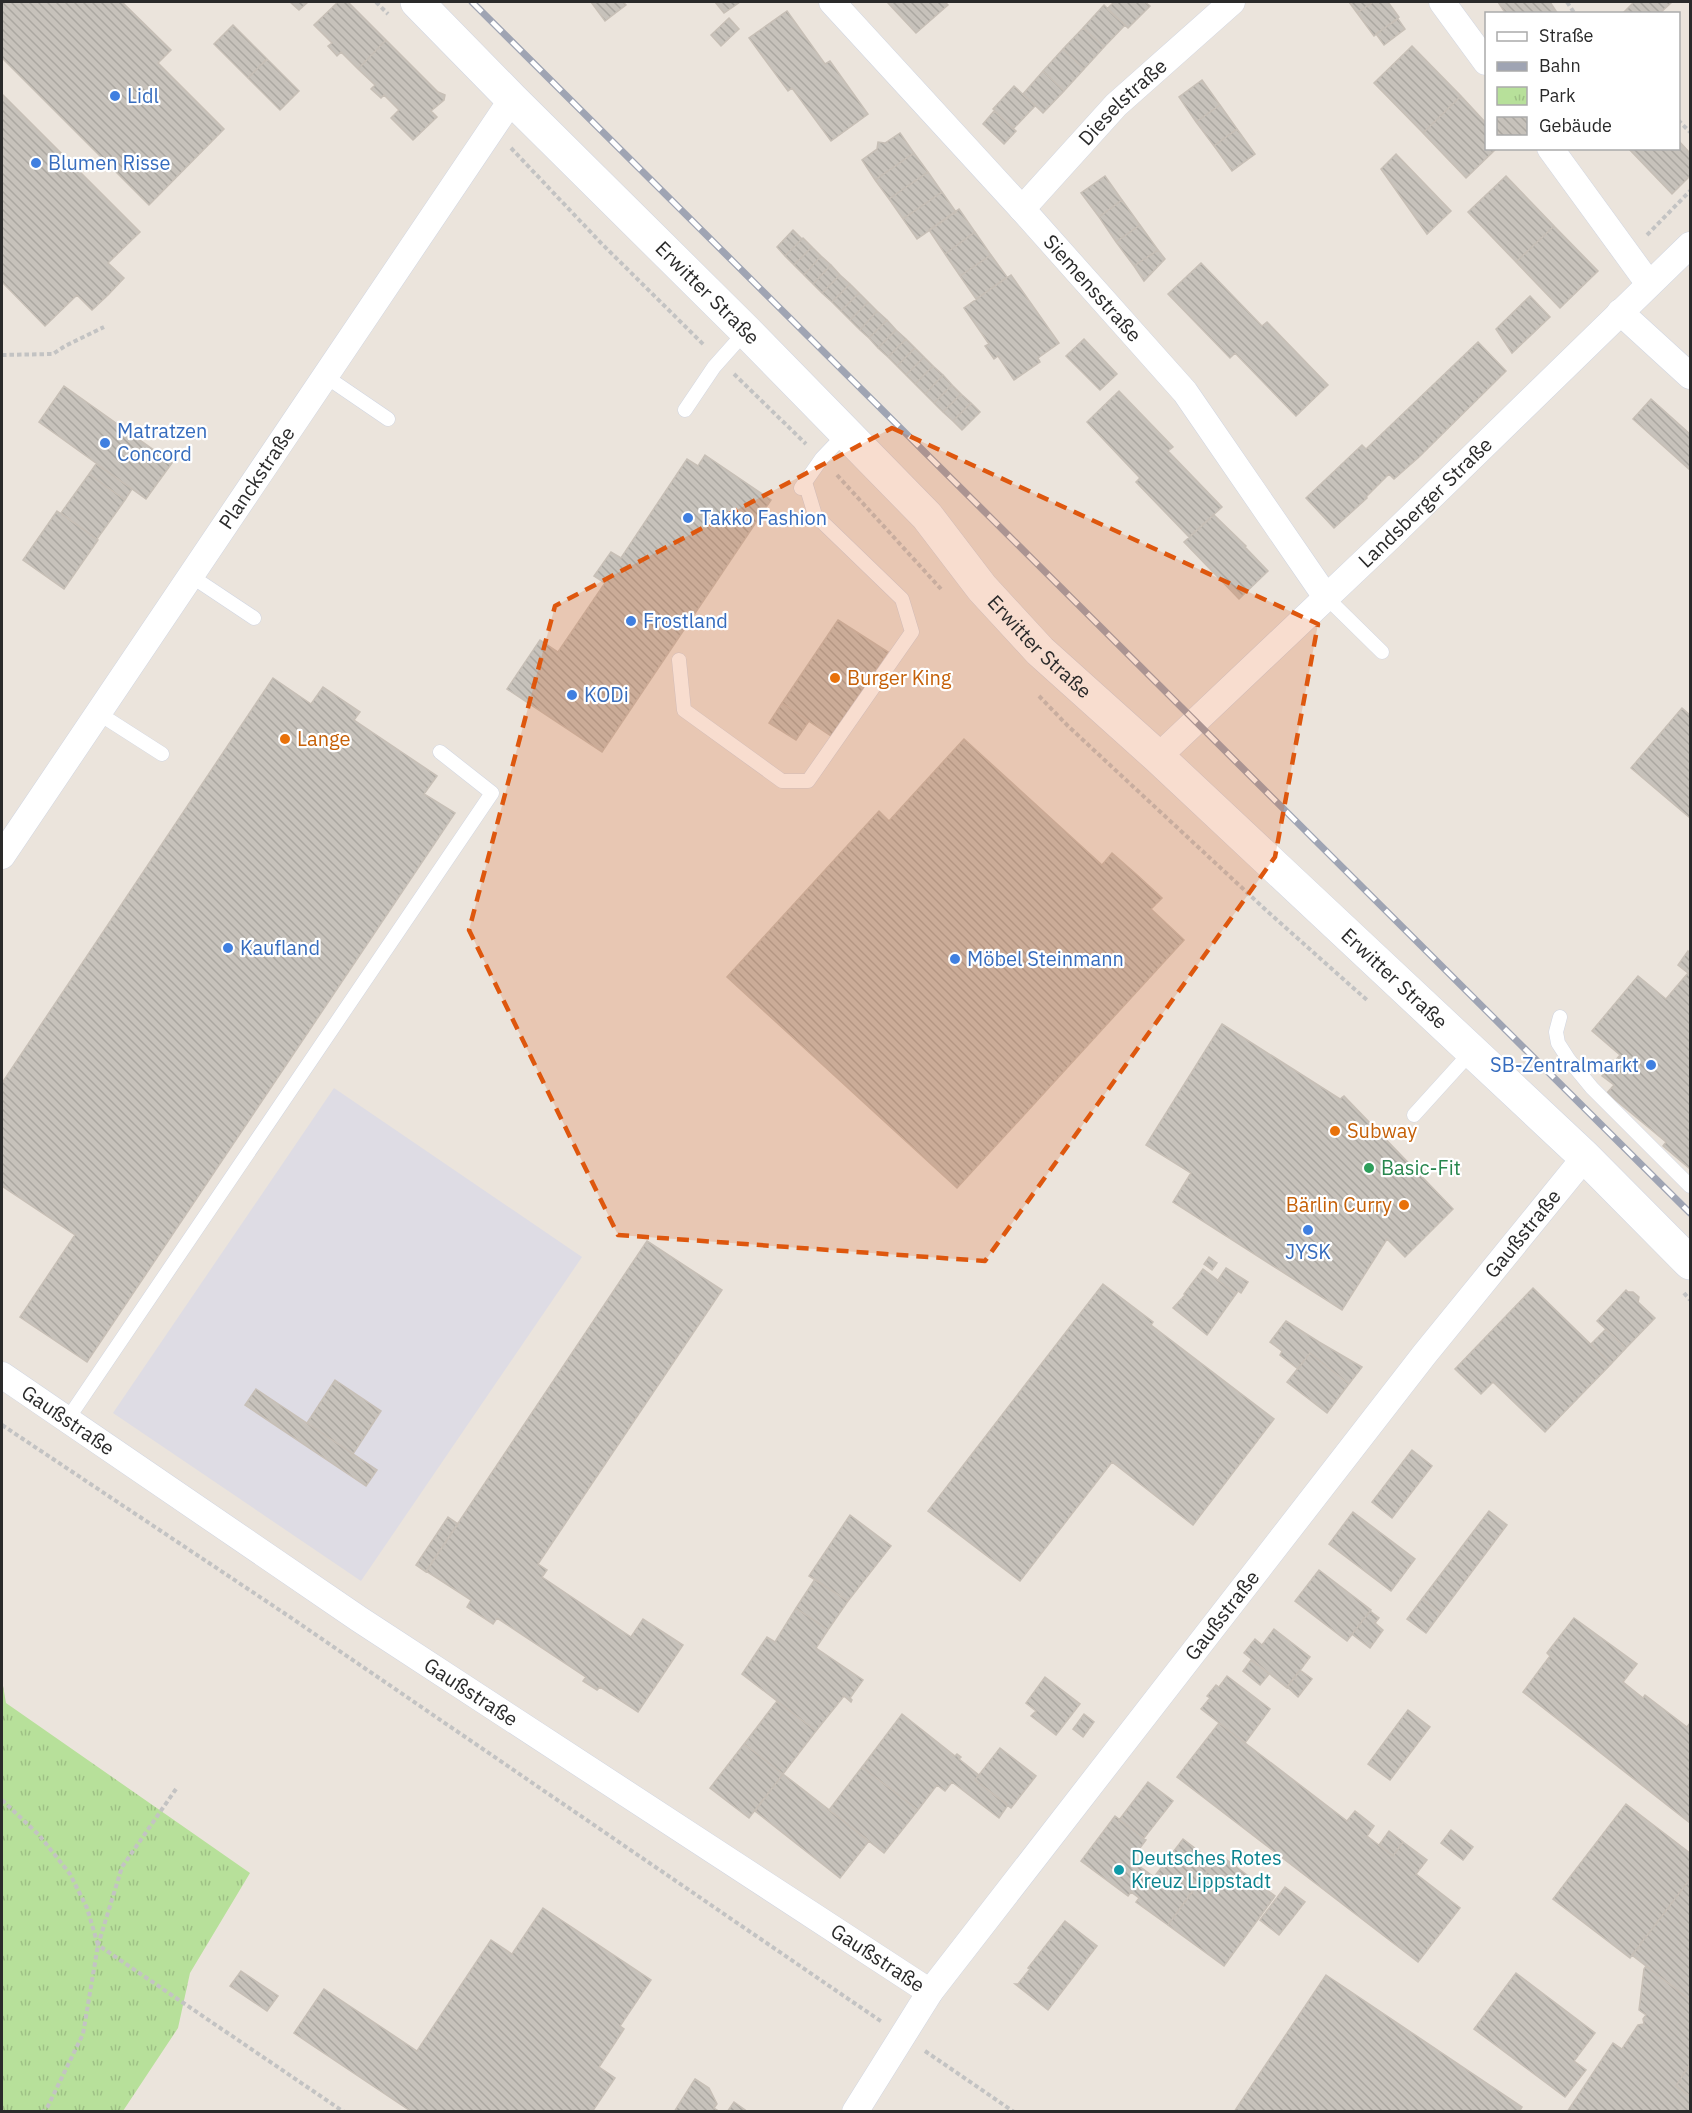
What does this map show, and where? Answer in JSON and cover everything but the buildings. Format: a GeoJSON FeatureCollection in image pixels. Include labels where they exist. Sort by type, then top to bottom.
{"type":"FeatureCollection","features":[{"type":"Feature","properties":{"kind":"main road","name":"Erwitter Straße"},"geometry":{"type":"LineString","coordinates":[[417,2],[746,331],[927,516],[982,588],[1040,651],[1158,757],[1585,1157],[1690,1263]]}},
{"type":"Feature","properties":{"kind":"street","name":"Siemensstraße"},"geometry":{"type":"LineString","coordinates":[[832,2],[1022,209],[1185,392],[1326,597]]}},
{"type":"Feature","properties":{"kind":"street","name":"Dieselstraße"},"geometry":{"type":"LineString","coordinates":[[1022,209],[1116,105],[1232,2]]}},
{"type":"Feature","properties":{"kind":"street"},"geometry":{"type":"LineString","coordinates":[[1442,2],[1485,61]]}},
{"type":"Feature","properties":{"kind":"street","name":"Planckstraße"},"geometry":{"type":"LineString","coordinates":[[2,856],[512,99]]}},
{"type":"Feature","properties":{"kind":"street"},"geometry":{"type":"LineString","coordinates":[[1551,150],[1649,284]]}},
{"type":"Feature","properties":{"kind":"street","name":"Landsberger Straße"},"geometry":{"type":"LineString","coordinates":[[1158,757],[1690,245]]}},
{"type":"Feature","properties":{"kind":"street"},"geometry":{"type":"LineString","coordinates":[[1620,312],[1690,376]]}},
{"type":"Feature","properties":{"kind":"street","name":"Gaußstraße"},"geometry":{"type":"LineString","coordinates":[[2,1375],[359,1619],[930,1992],[1424,1355],[1585,1157]]}},
{"type":"Feature","properties":{"kind":"street"},"geometry":{"type":"LineString","coordinates":[[855,2112],[930,1992]]}},
{"type":"Feature","properties":{"kind":"lane"},"geometry":{"type":"LineString","coordinates":[[685,410],[714,367],[746,331]]}},
{"type":"Feature","properties":{"kind":"lane"},"geometry":{"type":"LineString","coordinates":[[325,376],[388,420]]}},
{"type":"Feature","properties":{"kind":"lane"},"geometry":{"type":"LineString","coordinates":[[679,660],[684,710],[782,781],[808,780],[912,632],[902,599],[815,515],[801,487],[822,458],[846,433]]}},
{"type":"Feature","properties":{"kind":"lane"},"geometry":{"type":"LineString","coordinates":[[191,576],[254,618]]}},
{"type":"Feature","properties":{"kind":"lane"},"geometry":{"type":"LineString","coordinates":[[1326,597],[1382,652]]}},
{"type":"Feature","properties":{"kind":"lane"},"geometry":{"type":"LineString","coordinates":[[98,712],[162,754]]}},
{"type":"Feature","properties":{"kind":"lane"},"geometry":{"type":"LineString","coordinates":[[67,1420],[492,793],[440,752]]}},
{"type":"Feature","properties":{"kind":"lane"},"geometry":{"type":"LineString","coordinates":[[1560,1017],[1556,1032],[1558,1043],[1569,1060],[1592,1088],[1690,1186]]}},
{"type":"Feature","properties":{"kind":"lane"},"geometry":{"type":"LineString","coordinates":[[1414,1115],[1472,1052]]}},
{"type":"Feature","properties":{"kind":"path"},"geometry":{"type":"LineString","coordinates":[[1628,255],[1690,191]]}},
{"type":"Feature","properties":{"kind":"path"},"geometry":{"type":"LineString","coordinates":[[2,355],[53,354],[104,327]]}},
{"type":"Feature","properties":{"kind":"path"},"geometry":{"type":"LineString","coordinates":[[2,1425],[294,1619],[1014,2112]]}},
{"type":"Feature","properties":{"kind":"path"},"geometry":{"type":"LineString","coordinates":[[43,2112],[83,2034],[98,1945],[122,1867],[176,1789]]}},
{"type":"Feature","properties":{"kind":"path"},"geometry":{"type":"LineString","coordinates":[[2,1800],[39,1836],[70,1874],[87,1908],[98,1945],[344,2112]]}},
{"type":"Feature","properties":{"kind":"highlighted area"},"geometry":{"type":"Polygon","coordinates":[[[892,428],[1318,624],[1275,857],[985,1261],[618,1235],[469,930],[555,606],[892,428]]]}},
{"type":"Feature","properties":{"kind":"shaded area"},"geometry":{"type":"Polygon","coordinates":[[[334,1088],[582,1257],[361,1581],[113,1413],[334,1088]]]}},
{"type":"Feature","properties":{"kind":"green space"},"geometry":{"type":"Polygon","coordinates":[[[2,1680],[6,1703],[250,1873],[190,1973],[178,2028],[123,2111],[2,2111],[2,1680]]]}},
{"type":"Feature","properties":{"kind":"railway"},"geometry":{"type":"LineString","coordinates":[[472,2],[1690,1213]]}},
{"type":"Feature","properties":{"kind":"place","name":"Lidl"},"geometry":{"type":"Point","coordinates":[115,96]}},
{"type":"Feature","properties":{"kind":"place","name":"Blumen Risse"},"geometry":{"type":"Point","coordinates":[36,163]}},
{"type":"Feature","properties":{"kind":"place","name":"Matratzen Concord"},"geometry":{"type":"Point","coordinates":[105,443]}},
{"type":"Feature","properties":{"kind":"place","name":"Takko Fashion"},"geometry":{"type":"Point","coordinates":[688,518]}},
{"type":"Feature","properties":{"kind":"place","name":"Frostland"},"geometry":{"type":"Point","coordinates":[631,621]}},
{"type":"Feature","properties":{"kind":"place","name":"Burger King"},"geometry":{"type":"Point","coordinates":[835,678]}},
{"type":"Feature","properties":{"kind":"place","name":"KODi"},"geometry":{"type":"Point","coordinates":[572,695]}},
{"type":"Feature","properties":{"kind":"place","name":"Lange"},"geometry":{"type":"Point","coordinates":[285,739]}},
{"type":"Feature","properties":{"kind":"place","name":"Kaufland"},"geometry":{"type":"Point","coordinates":[228,948]}},
{"type":"Feature","properties":{"kind":"place","name":"Möbel Steinmann"},"geometry":{"type":"Point","coordinates":[955,959]}},
{"type":"Feature","properties":{"kind":"place","name":"SB-Zentralmarkt"},"geometry":{"type":"Point","coordinates":[1651,1065]}},
{"type":"Feature","properties":{"kind":"place","name":"Subway"},"geometry":{"type":"Point","coordinates":[1335,1131]}},
{"type":"Feature","properties":{"kind":"place","name":"Basic-Fit"},"geometry":{"type":"Point","coordinates":[1369,1168]}},
{"type":"Feature","properties":{"kind":"place","name":"Bärlin Curry"},"geometry":{"type":"Point","coordinates":[1404,1205]}},
{"type":"Feature","properties":{"kind":"place","name":"JYSK"},"geometry":{"type":"Point","coordinates":[1308,1230]}},
{"type":"Feature","properties":{"kind":"place","name":"Deutsches Rotes Kreuz Lippstadt"},"geometry":{"type":"Point","coordinates":[1119,1870]}}]}
